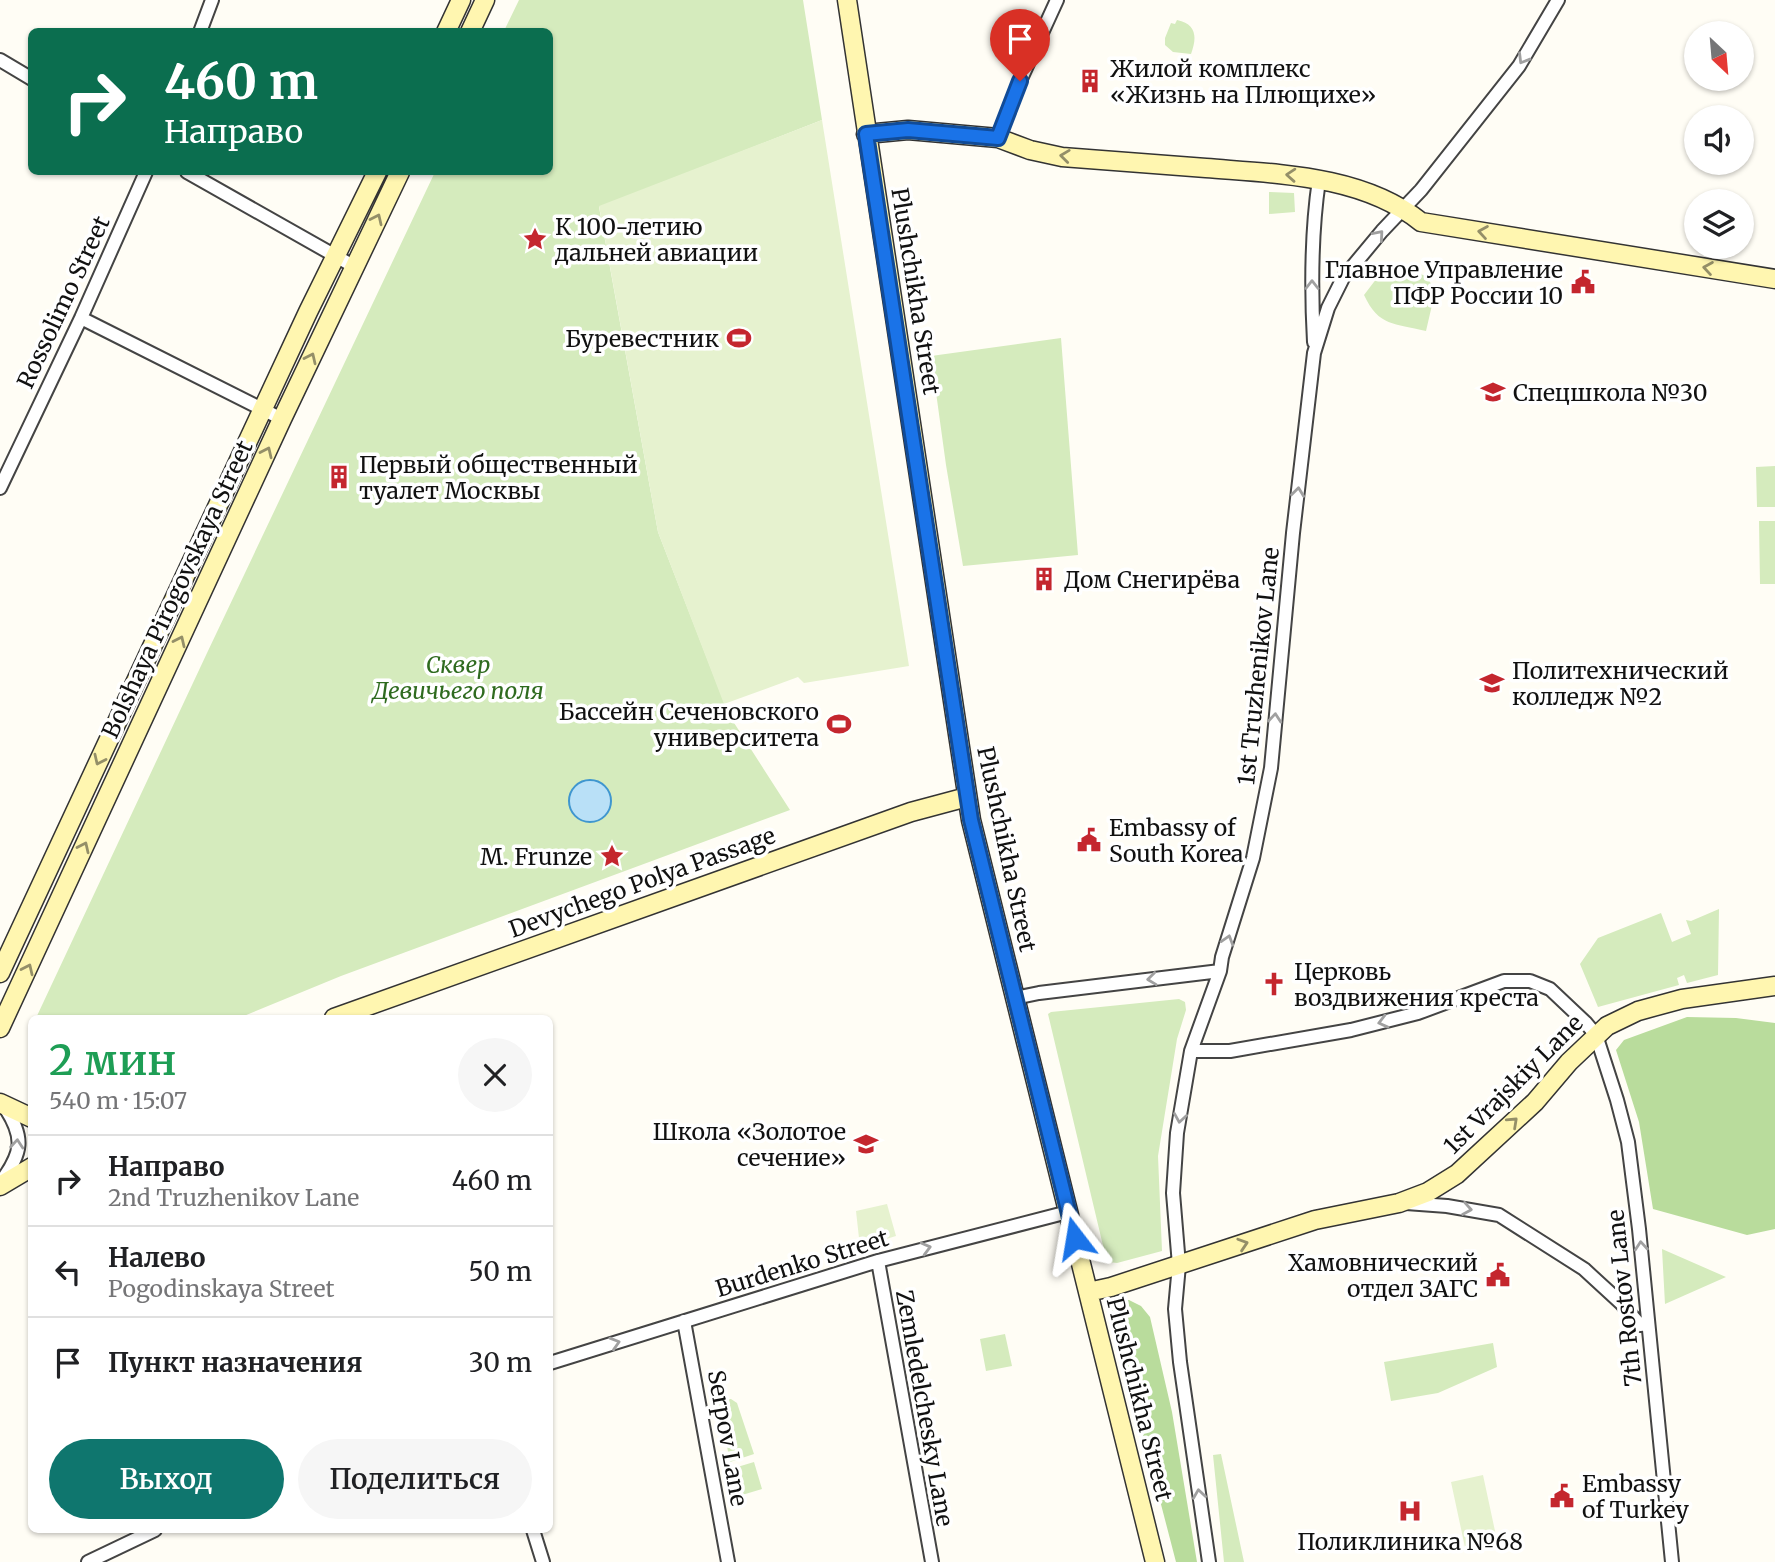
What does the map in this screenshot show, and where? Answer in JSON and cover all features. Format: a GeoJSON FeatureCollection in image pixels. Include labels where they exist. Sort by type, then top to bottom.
{"type":"FeatureCollection","features":[{"type":"Feature","properties":{"kind":"street"},"geometry":{"type":"LineString","coordinates":[[202,28],[212,0]]}},
{"type":"Feature","properties":{"kind":"street"},"geometry":{"type":"LineString","coordinates":[[448,28],[461,0]]}},
{"type":"Feature","properties":{"kind":"street"},"geometry":{"type":"LineString","coordinates":[[472,28],[485,0]]}},
{"type":"Feature","properties":{"kind":"street","name":"Plushchikha Street"},"geometry":{"type":"LineString","coordinates":[[846,0],[967,797],[985,881],[1155,1562]]}},
{"type":"Feature","properties":{"kind":"street"},"geometry":{"type":"LineString","coordinates":[[998,138],[1020,81],[1057,0]]}},
{"type":"Feature","properties":{"kind":"street","name":"1st Truzhenikov Lane"},"geometry":{"type":"LineString","coordinates":[[1209,1562],[1180,1362],[1175,1309],[1179,1265],[1173,1194],[1177,1133],[1191,1051],[1220,971],[1253,858],[1271,768],[1293,533],[1314,353],[1328,308],[1343,278],[1421,190],[1519,66],[1558,0]]}},
{"type":"Feature","properties":{"kind":"street"},"geometry":{"type":"LineString","coordinates":[[0,60],[28,77]]}},
{"type":"Feature","properties":{"kind":"street"},"geometry":{"type":"LineString","coordinates":[[866,134],[908,130],[998,138],[1030,150],[1062,157],[1305,176],[1364,192],[1403,208],[1421,222],[1775,279]]}},
{"type":"Feature","properties":{"kind":"street","name":"Rossolimo Street"},"geometry":{"type":"LineString","coordinates":[[0,488],[81,318],[145,175]]}},
{"type":"Feature","properties":{"kind":"street"},"geometry":{"type":"LineString","coordinates":[[192,175],[355,267]]}},
{"type":"Feature","properties":{"kind":"street","name":"Bolshaya Pirogovskaya Street"},"geometry":{"type":"LineString","coordinates":[[0,973],[262,409],[376,175]]}},
{"type":"Feature","properties":{"kind":"street","name":"Bolshaya Pirogovskaya Street"},"geometry":{"type":"LineString","coordinates":[[0,1028],[282,419],[399,175]]}},
{"type":"Feature","properties":{"kind":"street"},"geometry":{"type":"LineString","coordinates":[[1314,353],[1311,289],[1314,218],[1320,180]]}},
{"type":"Feature","properties":{"kind":"street"},"geometry":{"type":"LineString","coordinates":[[81,318],[282,419]]}},
{"type":"Feature","properties":{"kind":"street","name":"Devychego Polya Passage"},"geometry":{"type":"LineString","coordinates":[[347,1015],[911,812],[967,797]]}},
{"type":"Feature","properties":{"kind":"street"},"geometry":{"type":"LineString","coordinates":[[1015,998],[1220,971]]}},
{"type":"Feature","properties":{"kind":"street"},"geometry":{"type":"LineString","coordinates":[[1191,1051],[1230,1051],[1352,1030],[1418,1013],[1504,981],[1530,981],[1550,989],[1596,1034]]}},
{"type":"Feature","properties":{"kind":"street","name":"1st Vrajskiy Lane"},"geometry":{"type":"LineString","coordinates":[[1088,1292],[1315,1220],[1399,1203],[1428,1192],[1457,1174],[1535,1102],[1596,1034],[1607,1026],[1638,1012],[1682,999],[1775,986]]}},
{"type":"Feature","properties":{"kind":"street","name":"7th Rostov Lane"},"geometry":{"type":"LineString","coordinates":[[1596,1034],[1628,1142],[1672,1562]]}},
{"type":"Feature","properties":{"kind":"street"},"geometry":{"type":"LineString","coordinates":[[2,1104],[28,1116]]}},
{"type":"Feature","properties":{"kind":"street"},"geometry":{"type":"LineString","coordinates":[[0,1185],[13,1163],[20,1143],[18,1130],[2,1104]]}},
{"type":"Feature","properties":{"kind":"street"},"geometry":{"type":"LineString","coordinates":[[0,1185],[28,1169]]}},
{"type":"Feature","properties":{"kind":"street"},"geometry":{"type":"LineString","coordinates":[[1399,1203],[1447,1206],[1499,1215],[1584,1269],[1621,1303],[1637,1323],[1640,1325],[1647,1319]]}},
{"type":"Feature","properties":{"kind":"street","name":"Burdenko Street"},"geometry":{"type":"LineString","coordinates":[[553,1362],[878,1261],[1068,1212]]}},
{"type":"Feature","properties":{"kind":"street","name":"Zemledelchesky Lane"},"geometry":{"type":"LineString","coordinates":[[878,1261],[932,1562]]}},
{"type":"Feature","properties":{"kind":"street","name":"Serpov Lane"},"geometry":{"type":"LineString","coordinates":[[684,1321],[728,1562]]}},
{"type":"Feature","properties":{"kind":"street"},"geometry":{"type":"LineString","coordinates":[[88,1562],[112,1557],[150,1533]]}},
{"type":"Feature","properties":{"kind":"street"},"geometry":{"type":"LineString","coordinates":[[534,1533],[543,1562]]}},
{"type":"Feature","properties":{"kind":"green space","name":"Сквер Девичьего поля"},"geometry":{"type":"Polygon","coordinates":[[[519,0],[803,0],[822,120],[599,207],[658,532],[729,715],[790,810],[341,976],[246,1015],[37,1015],[434,175],[553,175],[553,28],[505,28],[519,0]]]}},
{"type":"Feature","properties":{"kind":"green space"},"geometry":{"type":"Polygon","coordinates":[[[1177,20],[1184,22],[1194,32],[1191,54],[1173,52],[1165,45],[1171,23],[1175,24],[1177,20]]]}},
{"type":"Feature","properties":{"kind":"green space","name":"Буревестник"},"geometry":{"type":"Polygon","coordinates":[[[822,120],[909,666],[804,683],[798,677],[724,704],[658,532],[599,206],[822,120]]]}},
{"type":"Feature","properties":{"kind":"green space"},"geometry":{"type":"Polygon","coordinates":[[[1269,192],[1294,193],[1295,212],[1269,214],[1269,192]]]}},
{"type":"Feature","properties":{"kind":"green space"},"geometry":{"type":"Polygon","coordinates":[[[1401,269],[1427,276],[1435,292],[1426,331],[1396,325],[1382,318],[1364,295],[1380,274],[1401,269]]]}},
{"type":"Feature","properties":{"kind":"green space"},"geometry":{"type":"Polygon","coordinates":[[[1061,338],[1078,555],[963,566],[931,356],[1061,338]]]}},
{"type":"Feature","properties":{"kind":"green space"},"geometry":{"type":"Polygon","coordinates":[[[1775,466],[1775,507],[1757,507],[1756,467],[1775,466]]]}},
{"type":"Feature","properties":{"kind":"green space"},"geometry":{"type":"Polygon","coordinates":[[[1759,521],[1775,521],[1775,584],[1760,584],[1759,521]]]}},
{"type":"Feature","properties":{"kind":"green space"},"geometry":{"type":"Polygon","coordinates":[[[1719,909],[1718,975],[1687,983],[1684,975],[1677,978],[1679,985],[1598,1007],[1580,964],[1598,938],[1661,913],[1672,942],[1691,934],[1686,920],[1691,921],[1719,909]]]}},
{"type":"Feature","properties":{"kind":"green space"},"geometry":{"type":"Polygon","coordinates":[[[1179,999],[1185,1002],[1186,1010],[1177,1039],[1158,1156],[1162,1251],[1117,1263],[1109,1262],[1048,1014],[1179,999]]]}},
{"type":"Feature","properties":{"kind":"green space"},"geometry":{"type":"Polygon","coordinates":[[[1687,1017],[1736,1018],[1775,1023],[1775,1229],[1747,1235],[1653,1209],[1639,1122],[1616,1050],[1624,1040],[1687,1017]]]}},
{"type":"Feature","properties":{"kind":"green space"},"geometry":{"type":"Polygon","coordinates":[[[887,1204],[896,1236],[860,1247],[856,1211],[887,1204]]]}},
{"type":"Feature","properties":{"kind":"green space"},"geometry":{"type":"Polygon","coordinates":[[[1662,1249],[1726,1277],[1665,1304],[1662,1249]]]}},
{"type":"Feature","properties":{"kind":"green space"},"geometry":{"type":"Polygon","coordinates":[[[1129,1300],[1141,1306],[1150,1317],[1172,1412],[1197,1562],[1176,1562],[1111,1312],[1120,1302],[1129,1300]]]}},
{"type":"Feature","properties":{"kind":"green space"},"geometry":{"type":"Polygon","coordinates":[[[1005,1334],[1012,1366],[986,1371],[980,1339],[1005,1334]]]}},
{"type":"Feature","properties":{"kind":"green space"},"geometry":{"type":"Polygon","coordinates":[[[1493,1343],[1497,1367],[1438,1393],[1391,1401],[1384,1362],[1493,1343]]]}},
{"type":"Feature","properties":{"kind":"green space"},"geometry":{"type":"Polygon","coordinates":[[[718,1399],[731,1399],[737,1403],[754,1454],[730,1462],[718,1399]]]}},
{"type":"Feature","properties":{"kind":"green space"},"geometry":{"type":"Polygon","coordinates":[[[1221,1454],[1244,1562],[1224,1562],[1213,1455],[1221,1454]]]}},
{"type":"Feature","properties":{"kind":"green space"},"geometry":{"type":"Polygon","coordinates":[[[754,1462],[762,1489],[742,1495],[734,1468],[754,1462]]]}},
{"type":"Feature","properties":{"kind":"green space"},"geometry":{"type":"Polygon","coordinates":[[[1483,1475],[1498,1545],[1466,1552],[1451,1482],[1483,1475]]]}},
{"type":"Feature","properties":{"kind":"water"},"geometry":{"type":"Polygon","coordinates":[[[590,780],[605,786],[611,801],[605,816],[590,822],[575,816],[569,801],[575,786],[590,780]]]}},
{"type":"Feature","properties":{"kind":"place","name":"Жилой комплекс «Жизнь на Плющихе»"},"geometry":{"type":"Point","coordinates":[1090,81]}},
{"type":"Feature","properties":{"kind":"place","name":"К 100-летию дальней авиации"},"geometry":{"type":"Point","coordinates":[535,239]}},
{"type":"Feature","properties":{"kind":"place","name":"Главное Управление ПФР России 10"},"geometry":{"type":"Point","coordinates":[1583,282]}},
{"type":"Feature","properties":{"kind":"place","name":"Буревестник"},"geometry":{"type":"Point","coordinates":[739,338]}},
{"type":"Feature","properties":{"kind":"place","name":"Спецшкола №30"},"geometry":{"type":"Point","coordinates":[1493,392]}},
{"type":"Feature","properties":{"kind":"place","name":"Первый общественный туалет Москвы"},"geometry":{"type":"Point","coordinates":[339,477]}},
{"type":"Feature","properties":{"kind":"place","name":"Дом Снегирёва"},"geometry":{"type":"Point","coordinates":[1044,579]}},
{"type":"Feature","properties":{"kind":"place","name":"Политехнический колледж №2"},"geometry":{"type":"Point","coordinates":[1492,683]}},
{"type":"Feature","properties":{"kind":"place","name":"Бассейн Сеченовского университета"},"geometry":{"type":"Point","coordinates":[839,724]}},
{"type":"Feature","properties":{"kind":"place","name":"Embassy of South Korea"},"geometry":{"type":"Point","coordinates":[1089,840]}},
{"type":"Feature","properties":{"kind":"place","name":"M. Frunze"},"geometry":{"type":"Point","coordinates":[612,856]}},
{"type":"Feature","properties":{"kind":"place","name":"Церковь воздвижения креста"},"geometry":{"type":"Point","coordinates":[1274,984]}},
{"type":"Feature","properties":{"kind":"place","name":"Школа «Золотое сечение»"},"geometry":{"type":"Point","coordinates":[866,1144]}},
{"type":"Feature","properties":{"kind":"place","name":"Хамовнический отдел ЗАГС"},"geometry":{"type":"Point","coordinates":[1498,1275]}},
{"type":"Feature","properties":{"kind":"place","name":"Embassy of Turkey"},"geometry":{"type":"Point","coordinates":[1562,1496]}},
{"type":"Feature","properties":{"kind":"place","name":"Поликлиника №68"},"geometry":{"type":"Point","coordinates":[1410,1511]}},
{"type":"Feature","properties":{"kind":"route"},"geometry":{"type":"LineString","coordinates":[[1020,81],[998,138],[908,130],[866,134],[971,820],[1075,1238]]}}]}
